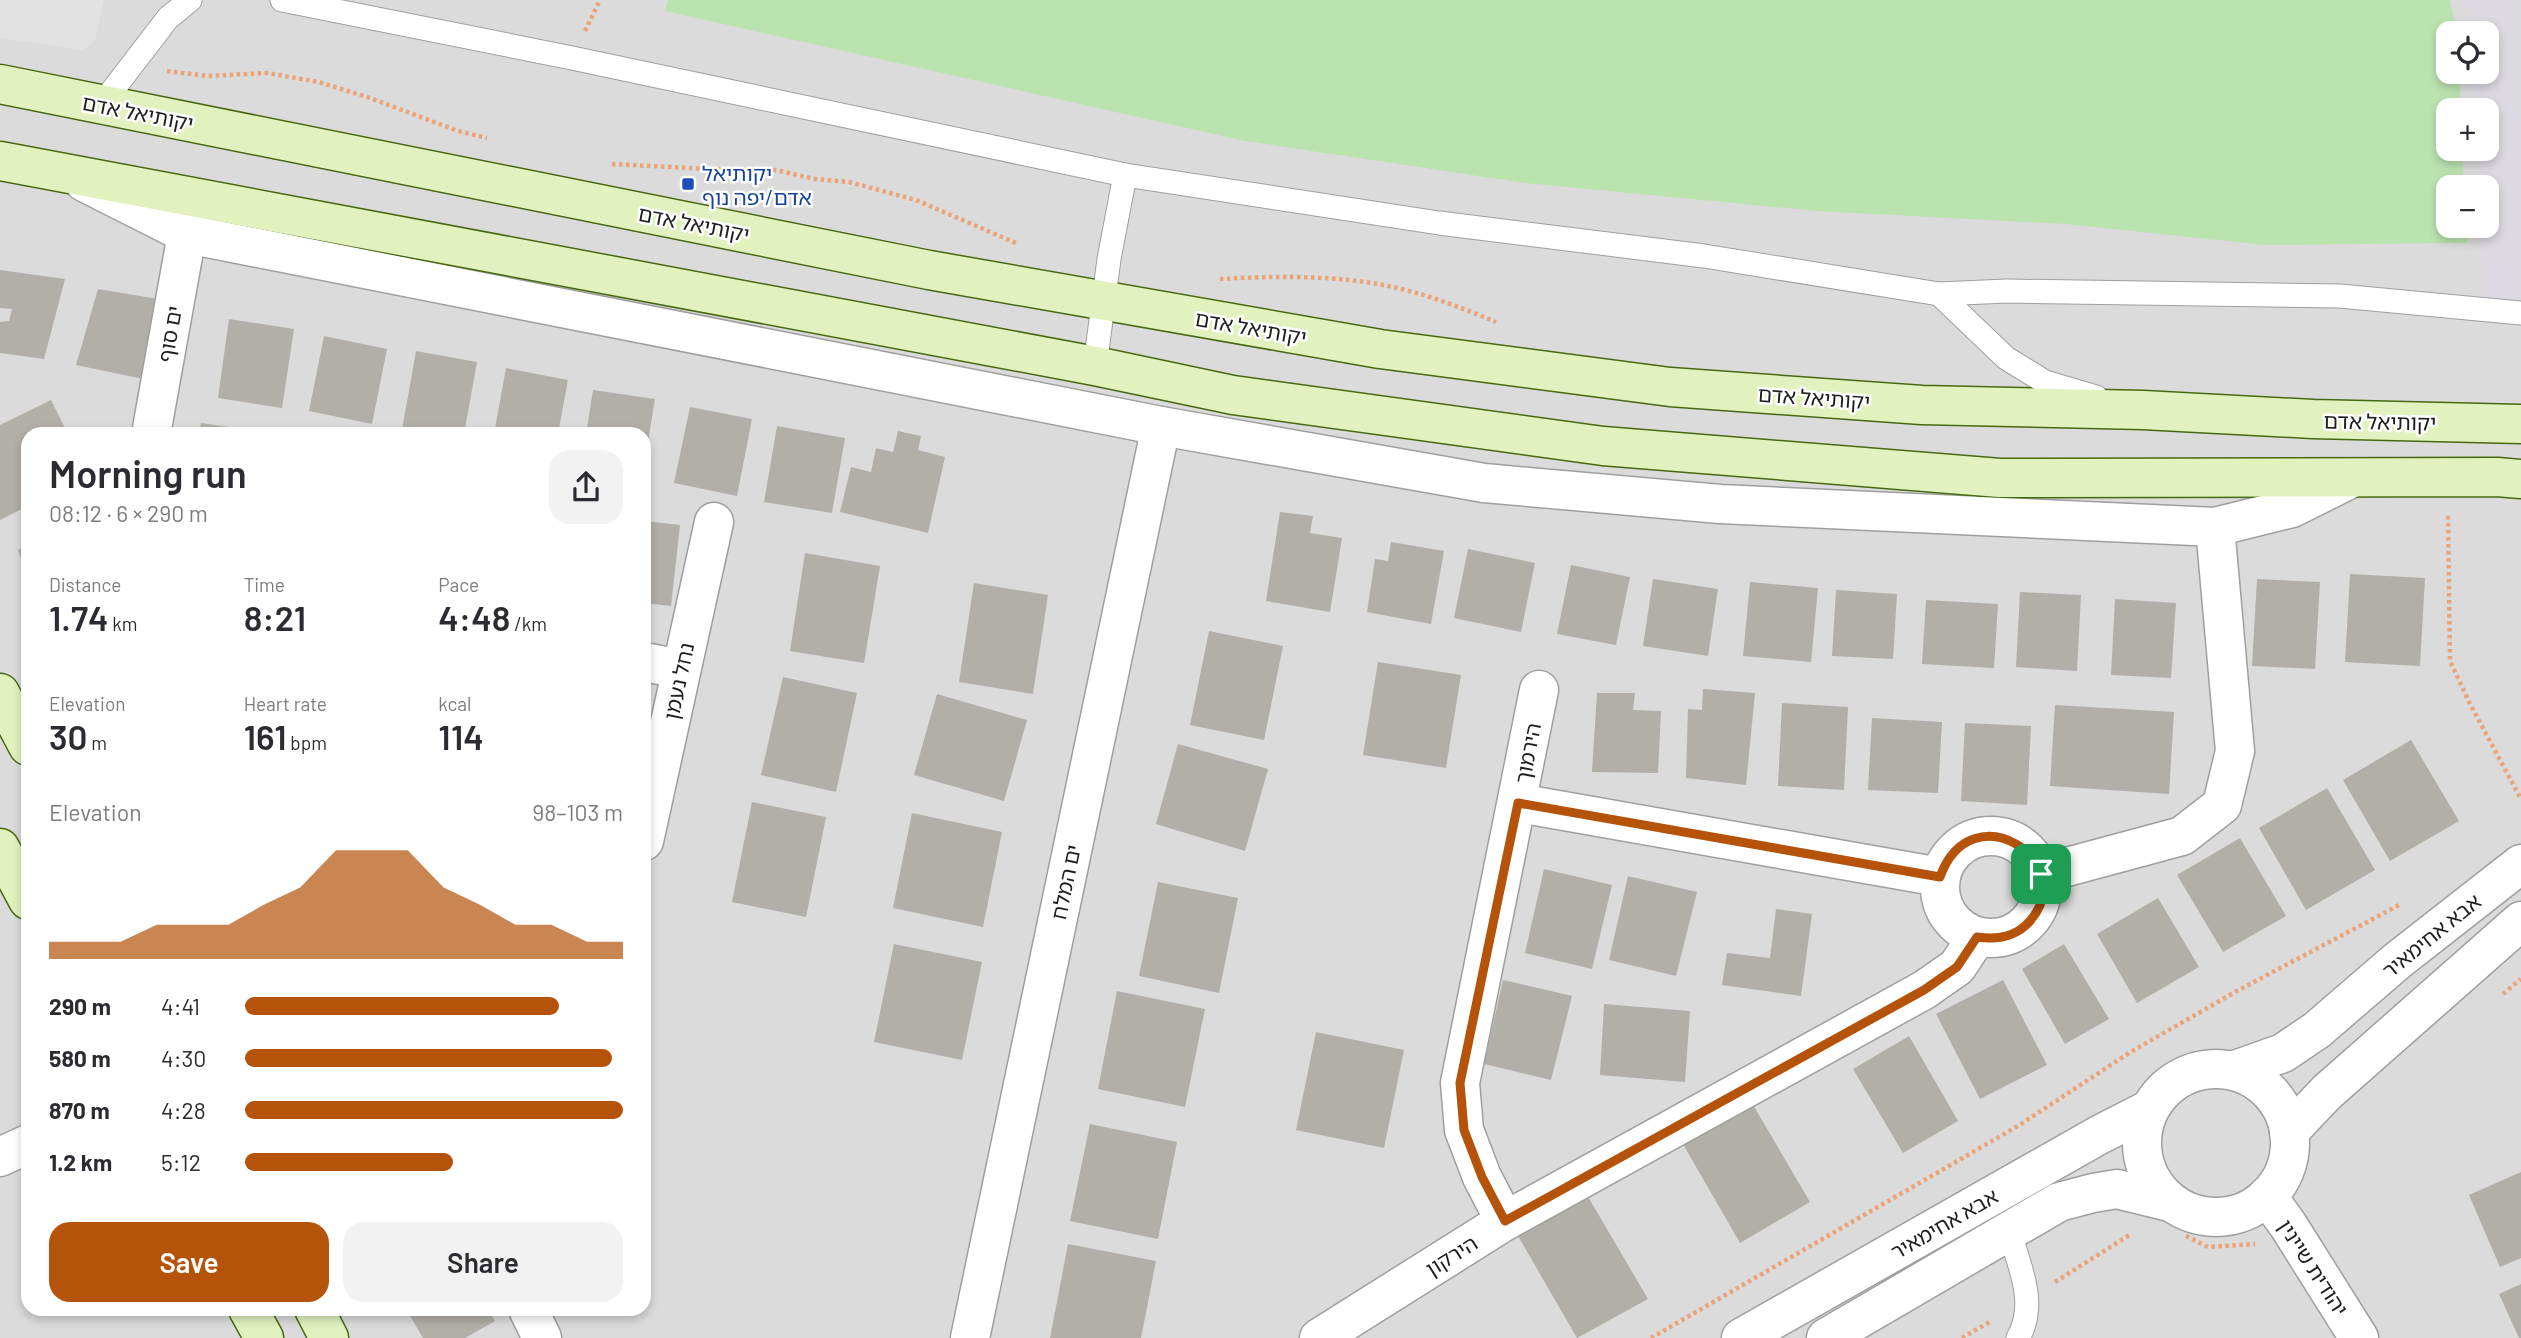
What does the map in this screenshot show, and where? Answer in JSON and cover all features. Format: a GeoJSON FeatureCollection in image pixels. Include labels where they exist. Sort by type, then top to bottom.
{"type":"FeatureCollection","features":[{"type":"Feature","properties":{"kind":"main road","name":"יקותיאל אדם"},"geometry":{"type":"LineString","coordinates":[[0,84],[929,270],[1105,303],[1380,349],[1670,387],[1922,405],[2521,424]]}},
{"type":"Feature","properties":{"kind":"main road"},"geometry":{"type":"LineString","coordinates":[[0,161],[1094,366],[1233,395],[1616,447],[2000,478],[2521,479]]}},
{"type":"Feature","properties":{"kind":"main road"},"geometry":{"type":"LineString","coordinates":[[0,693],[21,733]]}},
{"type":"Feature","properties":{"kind":"main road"},"geometry":{"type":"LineString","coordinates":[[0,848],[21,887]]}},
{"type":"Feature","properties":{"kind":"main road"},"geometry":{"type":"LineString","coordinates":[[252,1316],[264,1338]]}},
{"type":"Feature","properties":{"kind":"main road"},"geometry":{"type":"LineString","coordinates":[[318,1316],[329,1338]]}},
{"type":"Feature","properties":{"kind":"street"},"geometry":{"type":"LineString","coordinates":[[63,172],[187,234],[1161,426],[1484,483],[1720,505],[2215,527],[2292,508],[2350,479]]}},
{"type":"Feature","properties":{"kind":"street","name":"ים סוף"},"geometry":{"type":"LineString","coordinates":[[152,427],[187,234]]}},
{"type":"Feature","properties":{"kind":"street","name":"ים המלח"},"geometry":{"type":"LineString","coordinates":[[970,1338],[1161,426]]}},
{"type":"Feature","properties":{"kind":"street","name":"נחל נעמן"},"geometry":{"type":"LineString","coordinates":[[651,773],[662,666],[714,522]]}},
{"type":"Feature","properties":{"kind":"street"},"geometry":{"type":"LineString","coordinates":[[2041,874],[2182,836],[2222,805],[2235,751],[2215,527]]}},
{"type":"Feature","properties":{"kind":"street","name":"הירמוך"},"geometry":{"type":"LineString","coordinates":[[1505,1221],[1482,1177],[1464,1130],[1460,1083],[1539,690]]}},
{"type":"Feature","properties":{"kind":"street"},"geometry":{"type":"LineString","coordinates":[[1518,803],[1940,877]]}},
{"type":"Feature","properties":{"kind":"street"},"geometry":{"type":"LineString","coordinates":[[1982,836],[1998,836],[2012,840],[2035,860],[2041,874],[2043,890],[2040,905],[2021,930],[2007,936],[1992,939],[1963,931],[1951,920],[1943,907],[1940,877],[1955,850],[1967,841],[1982,836]]}},
{"type":"Feature","properties":{"kind":"street","name":"אבא אחימאיר"},"geometry":{"type":"LineString","coordinates":[[2235,1070],[2283,1053],[2317,1030],[2397,961],[2521,864]]}},
{"type":"Feature","properties":{"kind":"street"},"geometry":{"type":"LineString","coordinates":[[2289,1132],[2327,1092],[2521,921]]}},
{"type":"Feature","properties":{"kind":"street","name":"הירקון"},"geometry":{"type":"LineString","coordinates":[[1319,1338],[1505,1221],[1924,990],[1957,967],[1977,937]]}},
{"type":"Feature","properties":{"kind":"street"},"geometry":{"type":"LineString","coordinates":[[2199,1069],[2235,1070],[2254,1078],[2269,1090],[2283,1110],[2289,1132],[2290,1150],[2285,1170],[2279,1183],[2267,1196],[2248,1210],[2224,1217],[2175,1217],[2157,1190],[2143,1159],[2141,1139],[2148,1110],[2158,1095],[2176,1079],[2199,1069]]}},
{"type":"Feature","properties":{"kind":"street","name":"אבא אחימאיר"},"geometry":{"type":"LineString","coordinates":[[1741,1338],[2148,1110]]}},
{"type":"Feature","properties":{"kind":"street"},"geometry":{"type":"LineString","coordinates":[[0,1157],[21,1147]]}},
{"type":"Feature","properties":{"kind":"street","name":"אבא אחימאיר"},"geometry":{"type":"LineString","coordinates":[[1826,1338],[2059,1202],[2093,1192],[2117,1189],[2175,1217]]}},
{"type":"Feature","properties":{"kind":"street","name":"יהודית שיינין"},"geometry":{"type":"LineString","coordinates":[[2267,1196],[2359,1338]]}},
{"type":"Feature","properties":{"kind":"street"},"geometry":{"type":"LineString","coordinates":[[531,1316],[542,1338]]}},
{"type":"Feature","properties":{"kind":"lane"},"geometry":{"type":"LineString","coordinates":[[102,104],[168,18],[190,0]]}},
{"type":"Feature","properties":{"kind":"lane"},"geometry":{"type":"LineString","coordinates":[[282,0],[572,58],[1125,175],[1439,223],[1704,256],[1940,294],[2007,291],[2340,296],[2521,313]]}},
{"type":"Feature","properties":{"kind":"lane"},"geometry":{"type":"LineString","coordinates":[[1094,366],[1105,303],[1109,259],[1125,175]]}},
{"type":"Feature","properties":{"kind":"lane"},"geometry":{"type":"LineString","coordinates":[[1940,294],[2006,358],[2045,382],[2143,410]]}},
{"type":"Feature","properties":{"kind":"lane","name":"אבא אחימאיר"},"geometry":{"type":"LineString","coordinates":[[2009,1230],[2029,1298],[2025,1326],[2018,1338]]}},
{"type":"Feature","properties":{"kind":"path"},"geometry":{"type":"LineString","coordinates":[[161,71],[208,76],[267,73],[319,82],[458,131],[492,140]]}},
{"type":"Feature","properties":{"kind":"path"},"geometry":{"type":"LineString","coordinates":[[610,164],[771,169],[815,179],[849,182],[916,200],[1020,245]]}},
{"type":"Feature","properties":{"kind":"path"},"geometry":{"type":"LineString","coordinates":[[1206,279],[1303,278],[1384,285],[1458,306],[1496,322]]}},
{"type":"Feature","properties":{"kind":"path"},"geometry":{"type":"LineString","coordinates":[[2447,477],[2450,661],[2521,799]]}},
{"type":"Feature","properties":{"kind":"path"},"geometry":{"type":"LineString","coordinates":[[1651,1338],[2018,1126],[2140,1046],[2389,912],[2411,897]]}},
{"type":"Feature","properties":{"kind":"path"},"geometry":{"type":"LineString","coordinates":[[2175,1217],[2208,1247],[2260,1244]]}},
{"type":"Feature","properties":{"kind":"shaded area"},"geometry":{"type":"Polygon","coordinates":[[[0,0],[2521,0],[2521,1338],[0,1338],[0,0]]]}},
{"type":"Feature","properties":{"kind":"shaded area"},"geometry":{"type":"Polygon","coordinates":[[[0,0],[104,0],[95,41],[83,50],[0,38],[0,0]]]}},
{"type":"Feature","properties":{"kind":"shaded area"},"geometry":{"type":"Polygon","coordinates":[[[2465,0],[2518,0],[2515,52],[2521,126],[2521,313],[2484,308],[2481,238],[2499,238],[2499,175],[2479,175],[2479,161],[2499,161],[2499,98],[2474,98],[2473,84],[2499,84],[2499,21],[2468,21],[2465,0]]]}},
{"type":"Feature","properties":{"kind":"green space"},"geometry":{"type":"Polygon","coordinates":[[[668,0],[2450,0],[2454,21],[2436,21],[2436,84],[2460,84],[2460,98],[2436,98],[2436,161],[2463,161],[2463,175],[2436,175],[2436,238],[2467,238],[2467,243],[2265,245],[2065,224],[1817,211],[1525,183],[1245,141],[665,11],[668,0]]]}},
{"type":"Feature","properties":{"kind":"building"},"geometry":{"type":"Polygon","coordinates":[[[0,270],[65,279],[44,359],[0,353],[0,322],[9,321],[12,309],[0,308],[0,270]]]}},
{"type":"Feature","properties":{"kind":"building"},"geometry":{"type":"Polygon","coordinates":[[[98,289],[158,299],[143,379],[76,365],[98,289]]]}},
{"type":"Feature","properties":{"kind":"building"},"geometry":{"type":"Polygon","coordinates":[[[229,319],[294,329],[282,408],[218,398],[229,319]]]}},
{"type":"Feature","properties":{"kind":"building"},"geometry":{"type":"Polygon","coordinates":[[[324,336],[387,349],[372,424],[309,411],[324,336]]]}},
{"type":"Feature","properties":{"kind":"building"},"geometry":{"type":"Polygon","coordinates":[[[416,351],[477,362],[465,427],[403,427],[416,351]]]}},
{"type":"Feature","properties":{"kind":"building"},"geometry":{"type":"Polygon","coordinates":[[[506,368],[568,380],[559,427],[495,427],[506,368]]]}},
{"type":"Feature","properties":{"kind":"building"},"geometry":{"type":"Polygon","coordinates":[[[593,390],[655,399],[650,427],[587,427],[593,390]]]}},
{"type":"Feature","properties":{"kind":"building"},"geometry":{"type":"Polygon","coordinates":[[[51,400],[64,427],[21,427],[21,510],[0,520],[0,425],[51,400]]]}},
{"type":"Feature","properties":{"kind":"building"},"geometry":{"type":"Polygon","coordinates":[[[690,407],[752,419],[737,496],[674,483],[690,407]]]}},
{"type":"Feature","properties":{"kind":"building"},"geometry":{"type":"Polygon","coordinates":[[[201,423],[229,427],[200,427],[201,423]]]}},
{"type":"Feature","properties":{"kind":"building"},"geometry":{"type":"Polygon","coordinates":[[[777,426],[845,438],[832,513],[764,502],[777,426]]]}},
{"type":"Feature","properties":{"kind":"building"},"geometry":{"type":"Polygon","coordinates":[[[898,431],[921,436],[918,450],[945,457],[928,533],[840,512],[851,467],[871,472],[876,448],[893,452],[898,431]]]}},
{"type":"Feature","properties":{"kind":"building"},"geometry":{"type":"Polygon","coordinates":[[[1280,512],[1313,516],[1310,533],[1342,538],[1330,612],[1266,601],[1280,512]]]}},
{"type":"Feature","properties":{"kind":"building"},"geometry":{"type":"Polygon","coordinates":[[[651,522],[680,525],[671,606],[651,604],[651,522]]]}},
{"type":"Feature","properties":{"kind":"building"},"geometry":{"type":"Polygon","coordinates":[[[1391,542],[1444,551],[1431,624],[1367,612],[1375,559],[1388,561],[1391,542]]]}},
{"type":"Feature","properties":{"kind":"building"},"geometry":{"type":"Polygon","coordinates":[[[1468,549],[1535,563],[1521,632],[1454,618],[1468,549]]]}},
{"type":"Feature","properties":{"kind":"building"},"geometry":{"type":"Polygon","coordinates":[[[805,553],[880,566],[864,663],[790,651],[805,553]]]}},
{"type":"Feature","properties":{"kind":"building"},"geometry":{"type":"Polygon","coordinates":[[[1571,565],[1630,577],[1616,645],[1557,634],[1571,565]]]}},
{"type":"Feature","properties":{"kind":"building"},"geometry":{"type":"Polygon","coordinates":[[[2350,574],[2425,578],[2420,666],[2345,662],[2350,574]]]}},
{"type":"Feature","properties":{"kind":"building"},"geometry":{"type":"Polygon","coordinates":[[[1653,579],[1718,589],[1708,656],[1643,646],[1653,579]]]}},
{"type":"Feature","properties":{"kind":"building"},"geometry":{"type":"Polygon","coordinates":[[[2257,579],[2320,582],[2315,669],[2252,666],[2257,579]]]}},
{"type":"Feature","properties":{"kind":"building"},"geometry":{"type":"Polygon","coordinates":[[[1750,582],[1818,588],[1811,662],[1743,656],[1750,582]]]}},
{"type":"Feature","properties":{"kind":"building"},"geometry":{"type":"Polygon","coordinates":[[[974,583],[1048,595],[1033,694],[959,682],[974,583]]]}},
{"type":"Feature","properties":{"kind":"building"},"geometry":{"type":"Polygon","coordinates":[[[1836,590],[1897,594],[1893,659],[1832,656],[1836,590]]]}},
{"type":"Feature","properties":{"kind":"building"},"geometry":{"type":"Polygon","coordinates":[[[2020,592],[2081,595],[2077,671],[2016,667],[2020,592]]]}},
{"type":"Feature","properties":{"kind":"building"},"geometry":{"type":"Polygon","coordinates":[[[2115,599],[2176,603],[2171,678],[2111,675],[2115,599]]]}},
{"type":"Feature","properties":{"kind":"building"},"geometry":{"type":"Polygon","coordinates":[[[1926,600],[1998,604],[1994,668],[1922,664],[1926,600]]]}},
{"type":"Feature","properties":{"kind":"building"},"geometry":{"type":"Polygon","coordinates":[[[1209,631],[1283,646],[1264,740],[1190,725],[1209,631]]]}},
{"type":"Feature","properties":{"kind":"building"},"geometry":{"type":"Polygon","coordinates":[[[1378,662],[1461,675],[1446,768],[1363,755],[1378,662]]]}},
{"type":"Feature","properties":{"kind":"building"},"geometry":{"type":"Polygon","coordinates":[[[783,677],[857,693],[836,792],[761,775],[783,677]]]}},
{"type":"Feature","properties":{"kind":"building"},"geometry":{"type":"Polygon","coordinates":[[[1703,689],[1755,693],[1746,785],[1686,778],[1688,709],[1702,710],[1703,689]]]}},
{"type":"Feature","properties":{"kind":"building"},"geometry":{"type":"Polygon","coordinates":[[[1597,693],[1635,693],[1633,710],[1661,711],[1658,773],[1592,772],[1597,693]]]}},
{"type":"Feature","properties":{"kind":"building"},"geometry":{"type":"Polygon","coordinates":[[[937,694],[1027,720],[1004,801],[914,775],[937,694]]]}},
{"type":"Feature","properties":{"kind":"building"},"geometry":{"type":"Polygon","coordinates":[[[1782,703],[1848,707],[1844,790],[1778,786],[1782,703]]]}},
{"type":"Feature","properties":{"kind":"building"},"geometry":{"type":"Polygon","coordinates":[[[2055,705],[2174,712],[2169,794],[2050,786],[2055,705]]]}},
{"type":"Feature","properties":{"kind":"building"},"geometry":{"type":"Polygon","coordinates":[[[1872,718],[1942,722],[1938,793],[1868,790],[1872,718]]]}},
{"type":"Feature","properties":{"kind":"building"},"geometry":{"type":"Polygon","coordinates":[[[1965,723],[2031,726],[2027,805],[1961,801],[1965,723]]]}},
{"type":"Feature","properties":{"kind":"building"},"geometry":{"type":"Polygon","coordinates":[[[2411,740],[2459,821],[2390,861],[2343,780],[2411,740]]]}},
{"type":"Feature","properties":{"kind":"building"},"geometry":{"type":"Polygon","coordinates":[[[1178,744],[1268,769],[1245,851],[1156,824],[1178,744]]]}},
{"type":"Feature","properties":{"kind":"building"},"geometry":{"type":"Polygon","coordinates":[[[2327,788],[2375,870],[2306,910],[2259,828],[2327,788]]]}},
{"type":"Feature","properties":{"kind":"building"},"geometry":{"type":"Polygon","coordinates":[[[752,802],[826,817],[806,917],[732,902],[752,802]]]}},
{"type":"Feature","properties":{"kind":"building"},"geometry":{"type":"Polygon","coordinates":[[[912,813],[1002,832],[983,927],[893,908],[912,813]]]}},
{"type":"Feature","properties":{"kind":"building"},"geometry":{"type":"Polygon","coordinates":[[[2240,838],[2286,916],[2223,952],[2177,875],[2240,838]]]}},
{"type":"Feature","properties":{"kind":"building"},"geometry":{"type":"Polygon","coordinates":[[[1544,869],[1612,885],[1592,969],[1525,953],[1544,869]]]}},
{"type":"Feature","properties":{"kind":"building"},"geometry":{"type":"Polygon","coordinates":[[[1628,876],[1697,892],[1676,976],[1609,960],[1628,876]]]}},
{"type":"Feature","properties":{"kind":"building"},"geometry":{"type":"Polygon","coordinates":[[[1158,882],[1238,898],[1219,993],[1139,976],[1158,882]]]}},
{"type":"Feature","properties":{"kind":"building"},"geometry":{"type":"Polygon","coordinates":[[[2158,898],[2199,967],[2137,1003],[2097,934],[2158,898]]]}},
{"type":"Feature","properties":{"kind":"building"},"geometry":{"type":"Polygon","coordinates":[[[1776,909],[1812,914],[1801,996],[1722,985],[1727,953],[1770,958],[1776,909]]]}},
{"type":"Feature","properties":{"kind":"building"},"geometry":{"type":"Polygon","coordinates":[[[894,944],[982,962],[962,1060],[874,1042],[894,944]]]}},
{"type":"Feature","properties":{"kind":"building"},"geometry":{"type":"Polygon","coordinates":[[[2064,944],[2109,1019],[2065,1044],[2022,969],[2064,944]]]}},
{"type":"Feature","properties":{"kind":"building"},"geometry":{"type":"Polygon","coordinates":[[[1503,980],[1572,996],[1551,1080],[1484,1064],[1503,980]]]}},
{"type":"Feature","properties":{"kind":"building"},"geometry":{"type":"Polygon","coordinates":[[[2003,980],[2047,1065],[1980,1099],[1936,1014],[2003,980]]]}},
{"type":"Feature","properties":{"kind":"building"},"geometry":{"type":"Polygon","coordinates":[[[1117,991],[1205,1009],[1185,1107],[1098,1089],[1117,991]]]}},
{"type":"Feature","properties":{"kind":"building"},"geometry":{"type":"Polygon","coordinates":[[[1604,1004],[1690,1011],[1685,1082],[1600,1075],[1604,1004]]]}},
{"type":"Feature","properties":{"kind":"building"},"geometry":{"type":"Polygon","coordinates":[[[1316,1032],[1404,1050],[1384,1148],[1296,1130],[1316,1032]]]}},
{"type":"Feature","properties":{"kind":"building"},"geometry":{"type":"Polygon","coordinates":[[[1909,1036],[1958,1121],[1903,1153],[1853,1069],[1909,1036]]]}},
{"type":"Feature","properties":{"kind":"building"},"geometry":{"type":"Polygon","coordinates":[[[1749,1098],[1810,1202],[1740,1243],[1680,1139],[1749,1098]]]}},
{"type":"Feature","properties":{"kind":"building"},"geometry":{"type":"Polygon","coordinates":[[[1090,1124],[1177,1142],[1158,1239],[1070,1221],[1090,1124]]]}},
{"type":"Feature","properties":{"kind":"building"},"geometry":{"type":"Polygon","coordinates":[[[2521,1172],[2521,1258],[2500,1267],[2469,1195],[2521,1172]]]}},
{"type":"Feature","properties":{"kind":"building"},"geometry":{"type":"Polygon","coordinates":[[[1587,1195],[1648,1299],[1577,1338],[1518,1236],[1587,1195]]]}},
{"type":"Feature","properties":{"kind":"building"},"geometry":{"type":"Polygon","coordinates":[[[1068,1244],[1156,1261],[1141,1338],[1050,1338],[1068,1244]]]}},
{"type":"Feature","properties":{"kind":"building"},"geometry":{"type":"Polygon","coordinates":[[[2521,1284],[2521,1338],[2519,1338],[2499,1294],[2521,1284]]]}},
{"type":"Feature","properties":{"kind":"building"},"geometry":{"type":"Polygon","coordinates":[[[410,1316],[492,1316],[495,1321],[465,1338],[423,1338],[410,1316]]]}},
{"type":"Feature","properties":{"kind":"place","name":"יקותיאל אדם/יפה נוף"},"geometry":{"type":"Point","coordinates":[688,184]}},
{"type":"Feature","properties":{"kind":"route"},"geometry":{"type":"LineString","coordinates":[[1518,803],[1940,877],[1946,862],[1955,850],[1967,841],[1982,836],[1998,836],[2012,840],[2025,849],[2035,860],[2041,874],[2043,890],[2040,905],[2032,919],[2021,930],[1992,939],[1977,937],[1957,967],[1924,990],[1505,1221],[1482,1177],[1464,1130],[1460,1083],[1518,803]]}}]}
